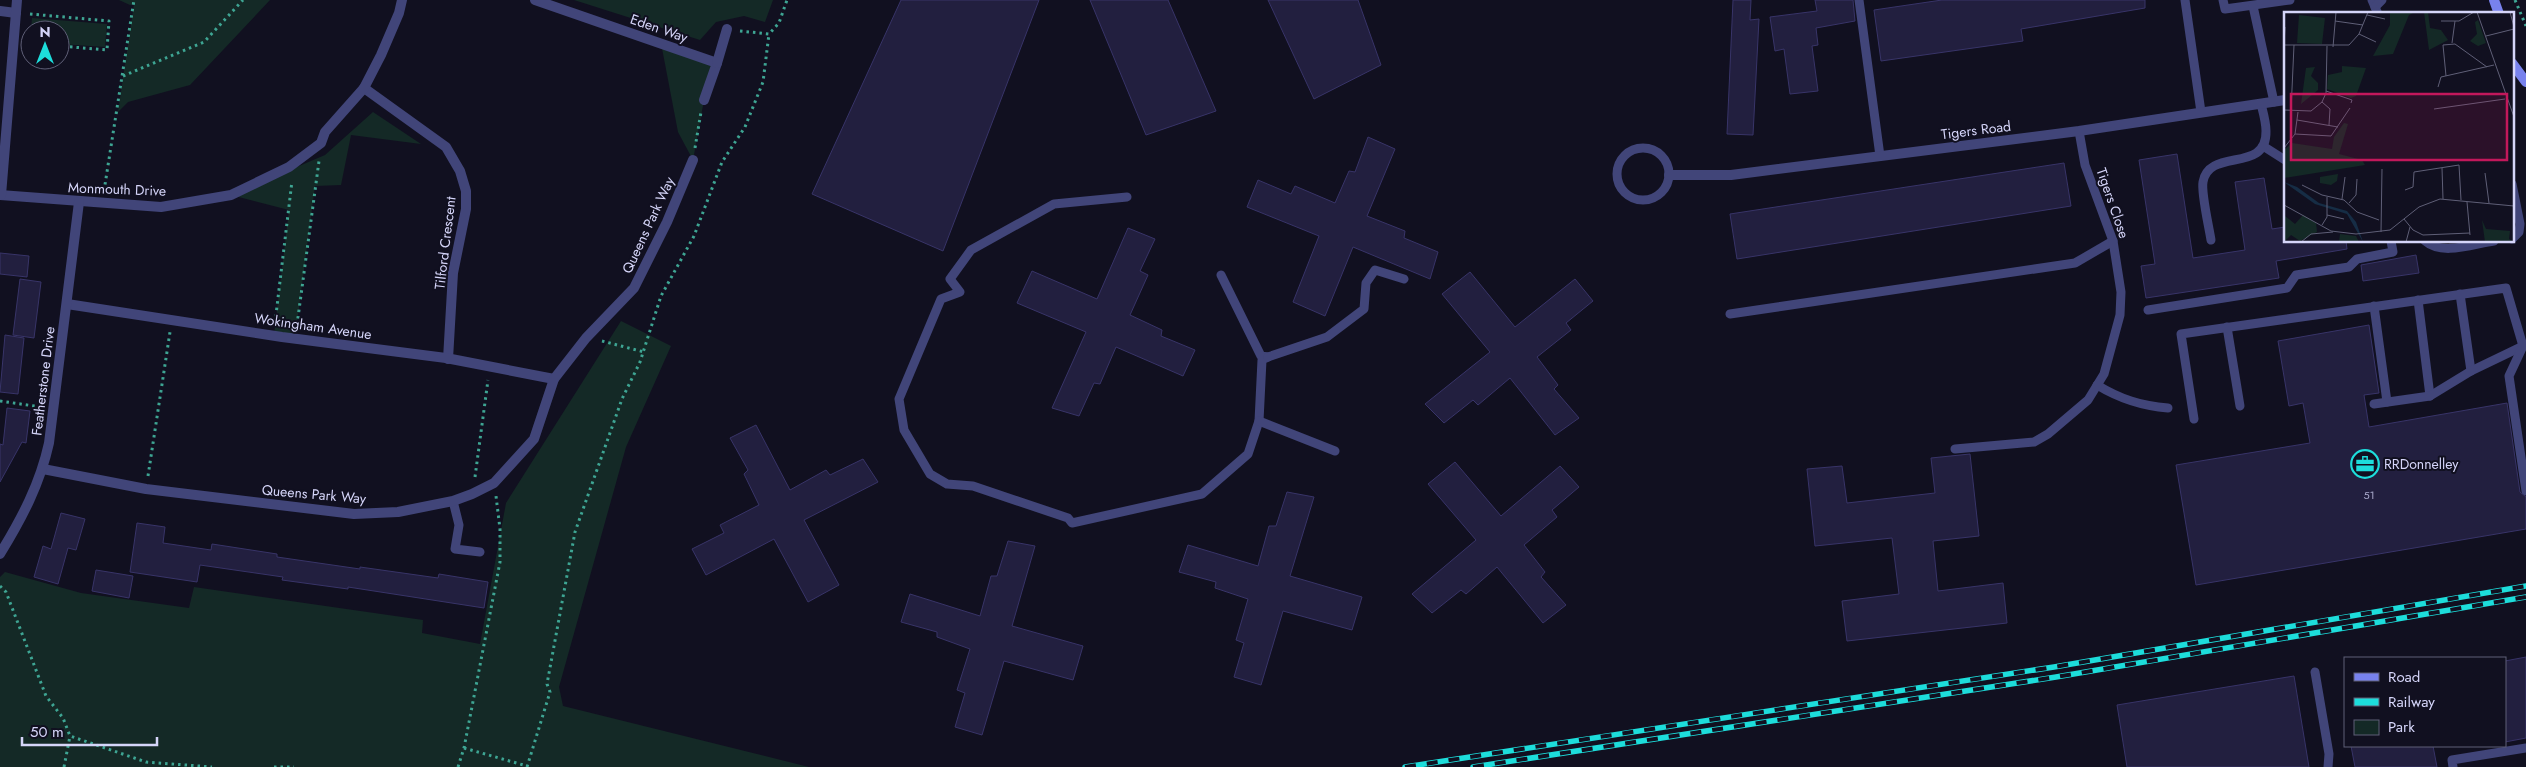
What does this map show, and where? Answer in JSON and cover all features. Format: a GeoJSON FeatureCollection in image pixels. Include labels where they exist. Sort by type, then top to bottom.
{"type":"FeatureCollection","features":[{"type":"Feature","properties":{"kind":"main road"},"geometry":{"type":"LineString","coordinates":[[2494,0],[2498,12]]}},
{"type":"Feature","properties":{"kind":"main road"},"geometry":{"type":"LineString","coordinates":[[2514,66],[2526,82]]}},
{"type":"Feature","properties":{"kind":"street"},"geometry":{"type":"LineString","coordinates":[[1,195],[17,0]]}},
{"type":"Feature","properties":{"kind":"street","name":"Monmouth Drive"},"geometry":{"type":"LineString","coordinates":[[1,195],[160,207],[231,194],[294,163],[321,143],[325,132],[364,88],[381,55],[399,13],[402,0]]}},
{"type":"Feature","properties":{"kind":"street","name":"Eden Way"},"geometry":{"type":"LineString","coordinates":[[535,0],[717,63]]}},
{"type":"Feature","properties":{"kind":"street"},"geometry":{"type":"LineString","coordinates":[[0,11],[16,13]]}},
{"type":"Feature","properties":{"kind":"street"},"geometry":{"type":"LineString","coordinates":[[704,100],[727,29]]}},
{"type":"Feature","properties":{"kind":"street","name":"Tilford Crescent"},"geometry":{"type":"LineString","coordinates":[[364,88],[446,147],[462,178],[466,191],[466,209],[453,273],[448,358]]}},
{"type":"Feature","properties":{"kind":"street","name":"Tigers Road"},"geometry":{"type":"LineString","coordinates":[[1669,175],[1731,175],[2079,131],[2284,100]]}},
{"type":"Feature","properties":{"kind":"street","name":"Queens Park Way"},"geometry":{"type":"LineString","coordinates":[[43,469],[146,489],[354,514],[398,512],[453,501],[472,494],[494,483],[534,440],[554,379],[586,338],[634,288],[667,222],[693,160]]}},
{"type":"Feature","properties":{"kind":"street","name":"Featherstone Drive"},"geometry":{"type":"LineString","coordinates":[[0,554],[28,506],[43,469],[53,409],[80,202]]}},
{"type":"Feature","properties":{"kind":"street","name":"Wokingham Avenue"},"geometry":{"type":"LineString","coordinates":[[67,304],[295,338],[448,358],[554,379]]}},
{"type":"Feature","properties":{"kind":"lane"},"geometry":{"type":"LineString","coordinates":[[1859,0],[1880,156]]}},
{"type":"Feature","properties":{"kind":"lane"},"geometry":{"type":"LineString","coordinates":[[2186,0],[2201,112]]}},
{"type":"Feature","properties":{"kind":"lane"},"geometry":{"type":"LineString","coordinates":[[2223,0],[2225,9],[2290,0]]}},
{"type":"Feature","properties":{"kind":"lane"},"geometry":{"type":"LineString","coordinates":[[2375,7],[2382,0]]}},
{"type":"Feature","properties":{"kind":"lane"},"geometry":{"type":"LineString","coordinates":[[2253,6],[2274,102]]}},
{"type":"Feature","properties":{"kind":"lane"},"geometry":{"type":"LineString","coordinates":[[2211,240],[2203,182],[2208,172],[2219,163],[2249,158],[2263,146],[2266,132],[2261,104]]}},
{"type":"Feature","properties":{"kind":"lane","name":"Tigers Close"},"geometry":{"type":"LineString","coordinates":[[1955,449],[2034,442],[2067,419],[2088,400],[2104,374],[2120,315],[2121,292],[2113,241],[2085,165],[2079,131]]}},
{"type":"Feature","properties":{"kind":"lane"},"geometry":{"type":"LineString","coordinates":[[2263,146],[2284,159]]}},
{"type":"Feature","properties":{"kind":"lane"},"geometry":{"type":"LineString","coordinates":[[1644,149],[1652,150],[1664,160],[1669,175],[1662,191],[1656,197],[1638,200],[1623,191],[1617,175],[1622,159],[1636,150],[1644,149]]}},
{"type":"Feature","properties":{"kind":"lane"},"geometry":{"type":"LineString","coordinates":[[2514,194],[2520,224],[2519,232],[2514,236]]}},
{"type":"Feature","properties":{"kind":"lane"},"geometry":{"type":"LineString","coordinates":[[1127,197],[1054,204],[971,250],[950,279],[960,292],[941,300],[899,399],[904,430],[930,474],[947,484],[973,486],[1068,518],[1072,523],[1202,494],[1248,454],[1259,422],[1262,360],[1326,337],[1364,309],[1366,283],[1375,270],[1404,279]]}},
{"type":"Feature","properties":{"kind":"lane"},"geometry":{"type":"LineString","coordinates":[[1730,314],[2075,264],[2113,241]]}},
{"type":"Feature","properties":{"kind":"lane"},"geometry":{"type":"LineString","coordinates":[[2148,310],[2287,288],[2296,275],[2349,267],[2357,259],[2393,252],[2391,242]]}},
{"type":"Feature","properties":{"kind":"lane"},"geometry":{"type":"LineString","coordinates":[[2426,242],[2433,248],[2444,249],[2488,242]]}},
{"type":"Feature","properties":{"kind":"lane"},"geometry":{"type":"LineString","coordinates":[[1221,275],[1261,356],[1268,357]]}},
{"type":"Feature","properties":{"kind":"lane"},"geometry":{"type":"LineString","coordinates":[[2194,419],[2181,334],[2506,288],[2525,345],[2509,376],[2526,491]]}},
{"type":"Feature","properties":{"kind":"lane"},"geometry":{"type":"LineString","coordinates":[[2460,294],[2471,371]]}},
{"type":"Feature","properties":{"kind":"lane"},"geometry":{"type":"LineString","coordinates":[[2418,300],[2430,396]]}},
{"type":"Feature","properties":{"kind":"lane"},"geometry":{"type":"LineString","coordinates":[[2374,306],[2387,402]]}},
{"type":"Feature","properties":{"kind":"lane"},"geometry":{"type":"LineString","coordinates":[[2228,327],[2240,406]]}},
{"type":"Feature","properties":{"kind":"lane"},"geometry":{"type":"LineString","coordinates":[[2374,404],[2430,396],[2471,371],[2525,345]]}},
{"type":"Feature","properties":{"kind":"lane"},"geometry":{"type":"LineString","coordinates":[[2097,386],[2120,398],[2145,406],[2168,408]]}},
{"type":"Feature","properties":{"kind":"lane"},"geometry":{"type":"LineString","coordinates":[[1259,422],[1335,450]]}},
{"type":"Feature","properties":{"kind":"lane"},"geometry":{"type":"LineString","coordinates":[[453,501],[459,525],[455,548],[480,552]]}},
{"type":"Feature","properties":{"kind":"lane"},"geometry":{"type":"LineString","coordinates":[[2315,672],[2329,754],[2328,767]]}},
{"type":"Feature","properties":{"kind":"lane"},"geometry":{"type":"LineString","coordinates":[[2453,767],[2452,760],[2526,748]]}},
{"type":"Feature","properties":{"kind":"path"},"geometry":{"type":"LineString","coordinates":[[102,204],[134,0]]}},
{"type":"Feature","properties":{"kind":"path"},"geometry":{"type":"LineString","coordinates":[[123,77],[204,42],[243,0]]}},
{"type":"Feature","properties":{"kind":"path"},"geometry":{"type":"LineString","coordinates":[[464,748],[527,767],[550,692],[547,684],[575,532],[622,399],[644,352],[661,296],[694,236],[722,162],[749,118],[763,82],[769,34],[779,23],[787,0]]}},
{"type":"Feature","properties":{"kind":"path"},"geometry":{"type":"LineString","coordinates":[[2515,0],[2526,26]]}},
{"type":"Feature","properties":{"kind":"path"},"geometry":{"type":"LineString","coordinates":[[16,13],[109,21],[107,50],[70,47]]}},
{"type":"Feature","properties":{"kind":"path"},"geometry":{"type":"LineString","coordinates":[[727,29],[769,34]]}},
{"type":"Feature","properties":{"kind":"path"},"geometry":{"type":"LineString","coordinates":[[693,160],[704,100]]}},
{"type":"Feature","properties":{"kind":"path"},"geometry":{"type":"LineString","coordinates":[[295,338],[321,143]]}},
{"type":"Feature","properties":{"kind":"path"},"geometry":{"type":"LineString","coordinates":[[274,335],[294,163]]}},
{"type":"Feature","properties":{"kind":"path"},"geometry":{"type":"LineString","coordinates":[[146,489],[172,319]]}},
{"type":"Feature","properties":{"kind":"path"},"geometry":{"type":"LineString","coordinates":[[586,338],[644,352]]}},
{"type":"Feature","properties":{"kind":"path"},"geometry":{"type":"LineString","coordinates":[[472,494],[490,367]]}},
{"type":"Feature","properties":{"kind":"path"},"geometry":{"type":"LineString","coordinates":[[0,402],[53,409]]}},
{"type":"Feature","properties":{"kind":"path"},"geometry":{"type":"LineString","coordinates":[[458,767],[464,748],[500,562],[500,529],[494,483]]}},
{"type":"Feature","properties":{"kind":"path"},"geometry":{"type":"LineString","coordinates":[[0,586],[6,592],[46,696],[63,718],[70,736],[64,767]]}},
{"type":"Feature","properties":{"kind":"path"},"geometry":{"type":"LineString","coordinates":[[70,736],[146,762],[212,767]]}},
{"type":"Feature","properties":{"kind":"path"},"geometry":{"type":"LineString","coordinates":[[274,767],[294,767]]}},
{"type":"Feature","properties":{"kind":"green space"},"geometry":{"type":"Polygon","coordinates":[[[119,0],[270,0],[190,85],[128,102],[118,112],[134,4],[130,5],[119,0]]]}},
{"type":"Feature","properties":{"kind":"green space"},"geometry":{"type":"Polygon","coordinates":[[[574,0],[773,0],[765,22],[744,16],[716,22],[700,40],[574,0]]]}},
{"type":"Feature","properties":{"kind":"green space"},"geometry":{"type":"Polygon","coordinates":[[[32,18],[57,20],[32,20],[32,18]]]}},
{"type":"Feature","properties":{"kind":"green space"},"geometry":{"type":"Polygon","coordinates":[[[70,21],[107,24],[105,47],[70,45],[70,21]]]}},
{"type":"Feature","properties":{"kind":"green space"},"geometry":{"type":"Polygon","coordinates":[[[661,43],[717,63],[704,100],[693,160],[678,132],[661,43]]]}},
{"type":"Feature","properties":{"kind":"green space"},"geometry":{"type":"Polygon","coordinates":[[[373,112],[421,144],[351,135],[341,185],[315,186],[295,338],[274,335],[289,210],[231,195],[325,155],[373,112]]]}},
{"type":"Feature","properties":{"kind":"green space"},"geometry":{"type":"Polygon","coordinates":[[[621,321],[671,346],[626,447],[559,687],[563,706],[809,767],[0,767],[0,577],[5,572],[81,593],[189,608],[194,587],[423,620],[422,633],[480,644],[506,503],[621,321]]]}},
{"type":"Feature","properties":{"kind":"building"},"geometry":{"type":"Polygon","coordinates":[[[901,0],[1039,0],[943,251],[812,194],[901,0]]]}},
{"type":"Feature","properties":{"kind":"building"},"geometry":{"type":"Polygon","coordinates":[[[1090,0],[1168,0],[1216,111],[1146,135],[1090,0]]]}},
{"type":"Feature","properties":{"kind":"building"},"geometry":{"type":"Polygon","coordinates":[[[1268,0],[1358,0],[1381,65],[1314,99],[1268,0]]]}},
{"type":"Feature","properties":{"kind":"building"},"geometry":{"type":"Polygon","coordinates":[[[1733,0],[1751,0],[1750,20],[1759,19],[1753,135],[1727,134],[1733,0]]]}},
{"type":"Feature","properties":{"kind":"building"},"geometry":{"type":"Polygon","coordinates":[[[1815,0],[1853,0],[1855,21],[1816,28],[1818,45],[1812,46],[1818,91],[1790,94],[1784,49],[1775,51],[1770,17],[1817,11],[1815,0]]]}},
{"type":"Feature","properties":{"kind":"building"},"geometry":{"type":"Polygon","coordinates":[[[1942,0],[2145,0],[2145,8],[2021,29],[2023,41],[1881,61],[1874,10],[1942,0]]]}},
{"type":"Feature","properties":{"kind":"building"},"geometry":{"type":"Polygon","coordinates":[[[1368,137],[1395,149],[1367,216],[1405,231],[1404,238],[1438,252],[1430,279],[1353,247],[1325,316],[1293,302],[1319,236],[1247,207],[1258,180],[1291,194],[1295,186],[1335,203],[1349,171],[1355,172],[1368,137]]]}},
{"type":"Feature","properties":{"kind":"building"},"geometry":{"type":"Polygon","coordinates":[[[2177,154],[2193,258],[2245,250],[2235,182],[2264,178],[2272,229],[2284,227],[2284,242],[2346,242],[2347,249],[2276,261],[2279,278],[2146,298],[2141,266],[2155,264],[2139,160],[2177,154]]]}},
{"type":"Feature","properties":{"kind":"building"},"geometry":{"type":"Polygon","coordinates":[[[2064,163],[2071,206],[1737,259],[1730,214],[2064,163]]]}},
{"type":"Feature","properties":{"kind":"building"},"geometry":{"type":"Polygon","coordinates":[[[1128,228],[1155,239],[1140,271],[1148,275],[1130,315],[1162,330],[1161,336],[1195,350],[1183,376],[1116,347],[1100,384],[1094,383],[1079,416],[1052,408],[1086,332],[1017,303],[1032,271],[1097,299],[1128,228]]]}},
{"type":"Feature","properties":{"kind":"building"},"geometry":{"type":"Polygon","coordinates":[[[0,253],[29,256],[27,277],[0,274],[0,253]]]}},
{"type":"Feature","properties":{"kind":"building"},"geometry":{"type":"Polygon","coordinates":[[[2416,255],[2419,273],[2363,281],[2361,265],[2416,255]]]}},
{"type":"Feature","properties":{"kind":"building"},"geometry":{"type":"Polygon","coordinates":[[[1470,272],[1515,327],[1575,279],[1593,301],[1566,323],[1571,330],[1537,357],[1558,385],[1554,389],[1579,418],[1555,435],[1510,378],[1478,405],[1473,400],[1444,423],[1425,404],[1490,352],[1442,294],[1470,272]]]}},
{"type":"Feature","properties":{"kind":"building"},"geometry":{"type":"Polygon","coordinates":[[[20,279],[41,282],[34,338],[13,335],[20,279]]]}},
{"type":"Feature","properties":{"kind":"building"},"geometry":{"type":"Polygon","coordinates":[[[2369,325],[2379,393],[2364,395],[2369,427],[2507,403],[2520,492],[2526,497],[2526,529],[2196,585],[2176,465],[2310,443],[2303,403],[2289,406],[2278,341],[2369,325]]]}},
{"type":"Feature","properties":{"kind":"building"},"geometry":{"type":"Polygon","coordinates":[[[5,335],[24,338],[18,394],[0,392],[5,335]]]}},
{"type":"Feature","properties":{"kind":"building"},"geometry":{"type":"Polygon","coordinates":[[[7,408],[30,411],[26,443],[22,442],[0,482],[0,444],[3,445],[7,408]]]}},
{"type":"Feature","properties":{"kind":"building"},"geometry":{"type":"Polygon","coordinates":[[[756,425],[790,490],[826,470],[830,475],[863,459],[878,482],[804,520],[839,585],[808,602],[774,539],[706,575],[692,549],[724,533],[720,525],[759,505],[744,474],[748,470],[730,438],[756,425]]]}},
{"type":"Feature","properties":{"kind":"building"},"geometry":{"type":"Polygon","coordinates":[[[1970,454],[1979,536],[1933,541],[1938,591],[2003,583],[2007,623],[1847,641],[1842,601],[1899,594],[1892,538],[1815,546],[1807,469],[1842,466],[1847,503],[1935,493],[1931,458],[1970,454]]]}},
{"type":"Feature","properties":{"kind":"building"},"geometry":{"type":"Polygon","coordinates":[[[1455,462],[1501,516],[1560,466],[1579,487],[1552,510],[1557,517],[1524,545],[1545,572],[1541,577],[1566,605],[1543,623],[1497,567],[1466,594],[1461,590],[1432,613],[1412,594],[1476,540],[1428,484],[1455,462]]]}},
{"type":"Feature","properties":{"kind":"building"},"geometry":{"type":"Polygon","coordinates":[[[1287,492],[1314,497],[1290,576],[1362,597],[1352,630],[1283,611],[1261,685],[1234,677],[1244,643],[1236,640],[1248,599],[1215,588],[1216,582],[1179,572],[1188,545],[1258,566],[1269,526],[1276,526],[1287,492]]]}},
{"type":"Feature","properties":{"kind":"building"},"geometry":{"type":"Polygon","coordinates":[[[61,513],[85,519],[76,550],[68,548],[58,584],[34,577],[43,546],[51,549],[61,513]]]}},
{"type":"Feature","properties":{"kind":"building"},"geometry":{"type":"Polygon","coordinates":[[[137,523],[165,527],[163,543],[211,550],[212,544],[277,554],[277,557],[360,569],[360,567],[438,578],[439,574],[488,582],[484,608],[348,587],[348,589],[282,580],[283,577],[200,565],[197,582],[130,572],[137,523]]]}},
{"type":"Feature","properties":{"kind":"building"},"geometry":{"type":"Polygon","coordinates":[[[1008,541],[1035,546],[1012,626],[1083,646],[1073,680],[1004,661],[982,735],[955,727],[965,693],[957,690],[970,649],[937,637],[937,632],[901,622],[910,594],[980,616],[991,576],[997,576],[1008,541]]]}},
{"type":"Feature","properties":{"kind":"building"},"geometry":{"type":"Polygon","coordinates":[[[96,570],[133,576],[129,598],[92,591],[96,570]]]}},
{"type":"Feature","properties":{"kind":"building"},"geometry":{"type":"Polygon","coordinates":[[[2526,657],[2526,738],[2506,742],[2506,661],[2526,657]]]}},
{"type":"Feature","properties":{"kind":"building"},"geometry":{"type":"Polygon","coordinates":[[[2294,676],[2309,767],[2127,767],[2117,705],[2294,676]]]}},
{"type":"Feature","properties":{"kind":"building"},"geometry":{"type":"Polygon","coordinates":[[[2351,747],[2433,747],[2437,767],[2355,767],[2351,747]]]}},
{"type":"Feature","properties":{"kind":"railway"},"geometry":{"type":"LineString","coordinates":[[1405,767],[2054,667],[2526,586]]}},
{"type":"Feature","properties":{"kind":"railway"},"geometry":{"type":"LineString","coordinates":[[1473,767],[2056,677],[2526,597]]}},
{"type":"Feature","properties":{"kind":"place","name":"RRDonnelley"},"geometry":{"type":"Point","coordinates":[2365,464]}}]}
